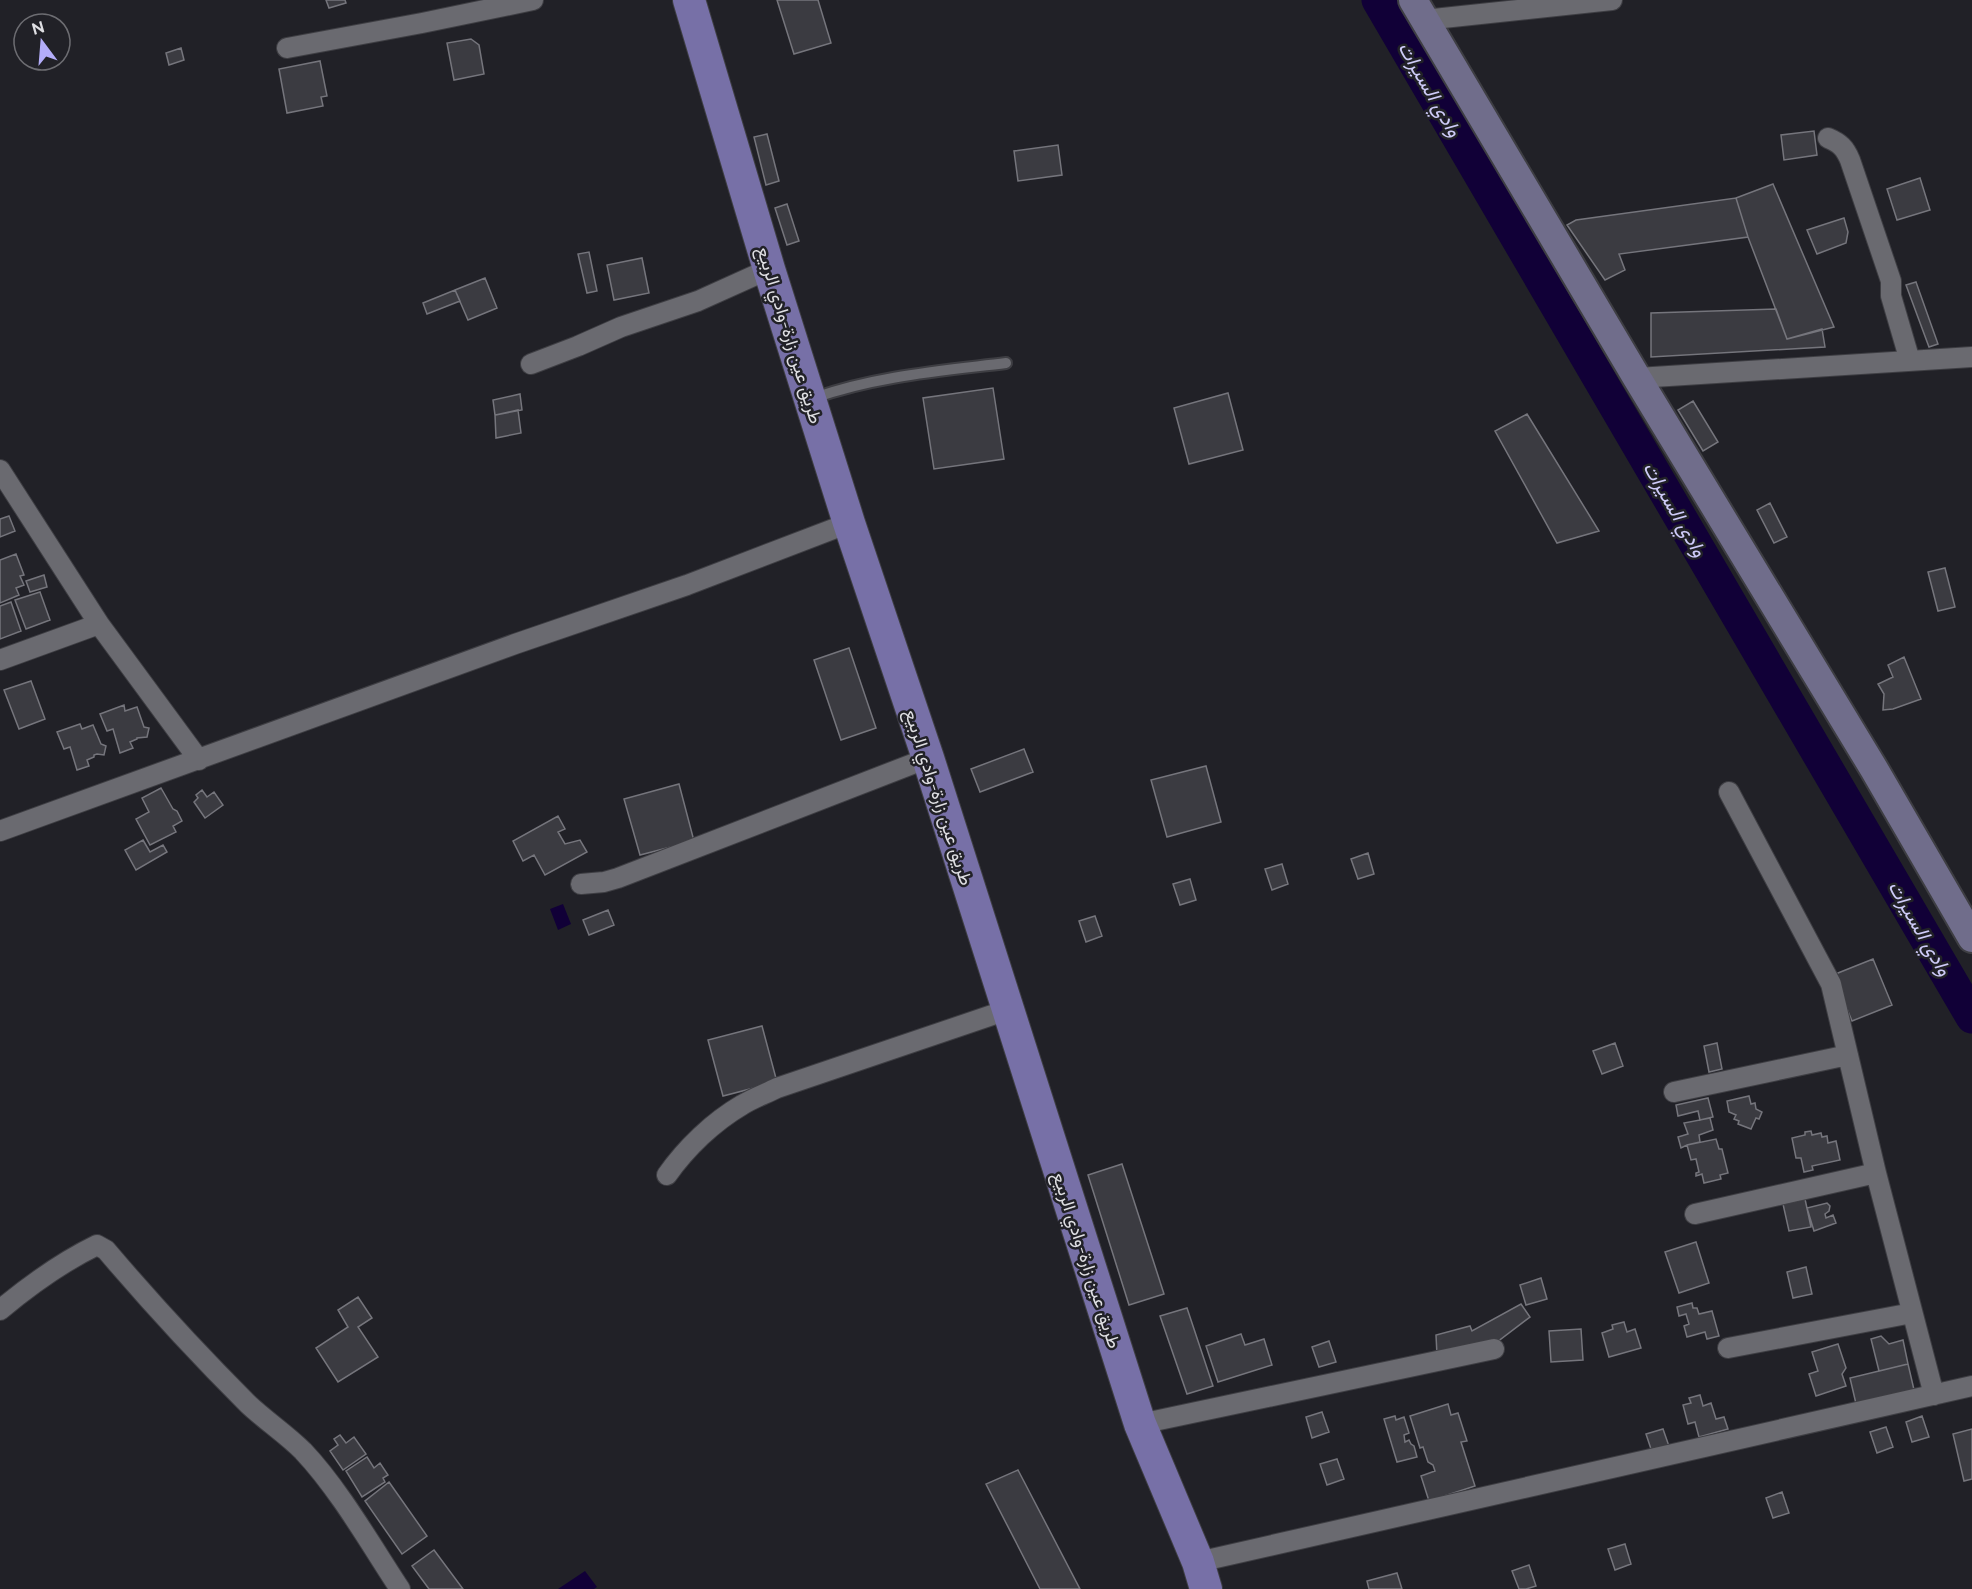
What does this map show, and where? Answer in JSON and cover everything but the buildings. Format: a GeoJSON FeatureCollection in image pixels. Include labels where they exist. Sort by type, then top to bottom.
{"type":"FeatureCollection","features":[{"type":"Feature","properties":{"kind":"main road","name":"طريق عين زارة-وادي الربيع"},"geometry":{"type":"LineString","coordinates":[[688,0],[849,523],[928,758],[1140,1424],[1202,1576]]}},
{"type":"Feature","properties":{"kind":"main road"},"geometry":{"type":"LineString","coordinates":[[1418,10],[1637,378],[1868,758],[1972,938]]}},
{"type":"Feature","properties":{"kind":"street"},"geometry":{"type":"LineString","coordinates":[[287,48],[533,0]]}},
{"type":"Feature","properties":{"kind":"street"},"geometry":{"type":"LineString","coordinates":[[1418,10],[1612,0]]}},
{"type":"Feature","properties":{"kind":"street"},"geometry":{"type":"LineString","coordinates":[[1828,138],[1839,142],[1846,150],[1850,160],[1891,281],[1891,296],[1910,361]]}},
{"type":"Feature","properties":{"kind":"street"},"geometry":{"type":"LineString","coordinates":[[531,364],[621,327],[698,301],[769,269]]}},
{"type":"Feature","properties":{"kind":"street"},"geometry":{"type":"LineString","coordinates":[[1637,378],[1972,357]]}},
{"type":"Feature","properties":{"kind":"street"},"geometry":{"type":"LineString","coordinates":[[0,470],[99,624],[199,760]]}},
{"type":"Feature","properties":{"kind":"street"},"geometry":{"type":"LineString","coordinates":[[0,831],[515,644],[687,585],[849,523]]}},
{"type":"Feature","properties":{"kind":"street"},"geometry":{"type":"LineString","coordinates":[[0,660],[99,624]]}},
{"type":"Feature","properties":{"kind":"street"},"geometry":{"type":"LineString","coordinates":[[581,884],[618,879],[928,758]]}},
{"type":"Feature","properties":{"kind":"street"},"geometry":{"type":"LineString","coordinates":[[1729,792],[1831,984],[1876,1173],[1934,1395]]}},
{"type":"Feature","properties":{"kind":"street"},"geometry":{"type":"LineString","coordinates":[[667,1175],[681,1155],[713,1126],[742,1105],[777,1088],[1007,1010]]}},
{"type":"Feature","properties":{"kind":"street"},"geometry":{"type":"LineString","coordinates":[[1674,1092],[1848,1055]]}},
{"type":"Feature","properties":{"kind":"street"},"geometry":{"type":"LineString","coordinates":[[1695,1214],[1876,1173]]}},
{"type":"Feature","properties":{"kind":"street"},"geometry":{"type":"LineString","coordinates":[[0,1310],[57,1267],[84,1251],[97,1245],[106,1250],[170,1322],[250,1406],[284,1432],[305,1453],[330,1485],[400,1589]]}},
{"type":"Feature","properties":{"kind":"street"},"geometry":{"type":"LineString","coordinates":[[1728,1348],[1912,1313]]}},
{"type":"Feature","properties":{"kind":"street"},"geometry":{"type":"LineString","coordinates":[[1140,1424],[1494,1349]]}},
{"type":"Feature","properties":{"kind":"street"},"geometry":{"type":"LineString","coordinates":[[1202,1576],[1972,1386]]}},
{"type":"Feature","properties":{"kind":"lane"},"geometry":{"type":"LineString","coordinates":[[811,399],[841,389],[882,380],[1006,363]]}},
{"type":"Feature","properties":{"kind":"shaded area"},"geometry":{"type":"Polygon","coordinates":[[[563,904],[571,924],[558,930],[550,909],[563,904]]]}},
{"type":"Feature","properties":{"kind":"shaded area"},"geometry":{"type":"Polygon","coordinates":[[[585,1571],[597,1587],[594,1589],[558,1589],[585,1571]]]}},
{"type":"Feature","properties":{"kind":"waterway","name":"وادي السيرات"},"geometry":{"type":"LineString","coordinates":[[1378,0],[1972,1017]]}}]}
